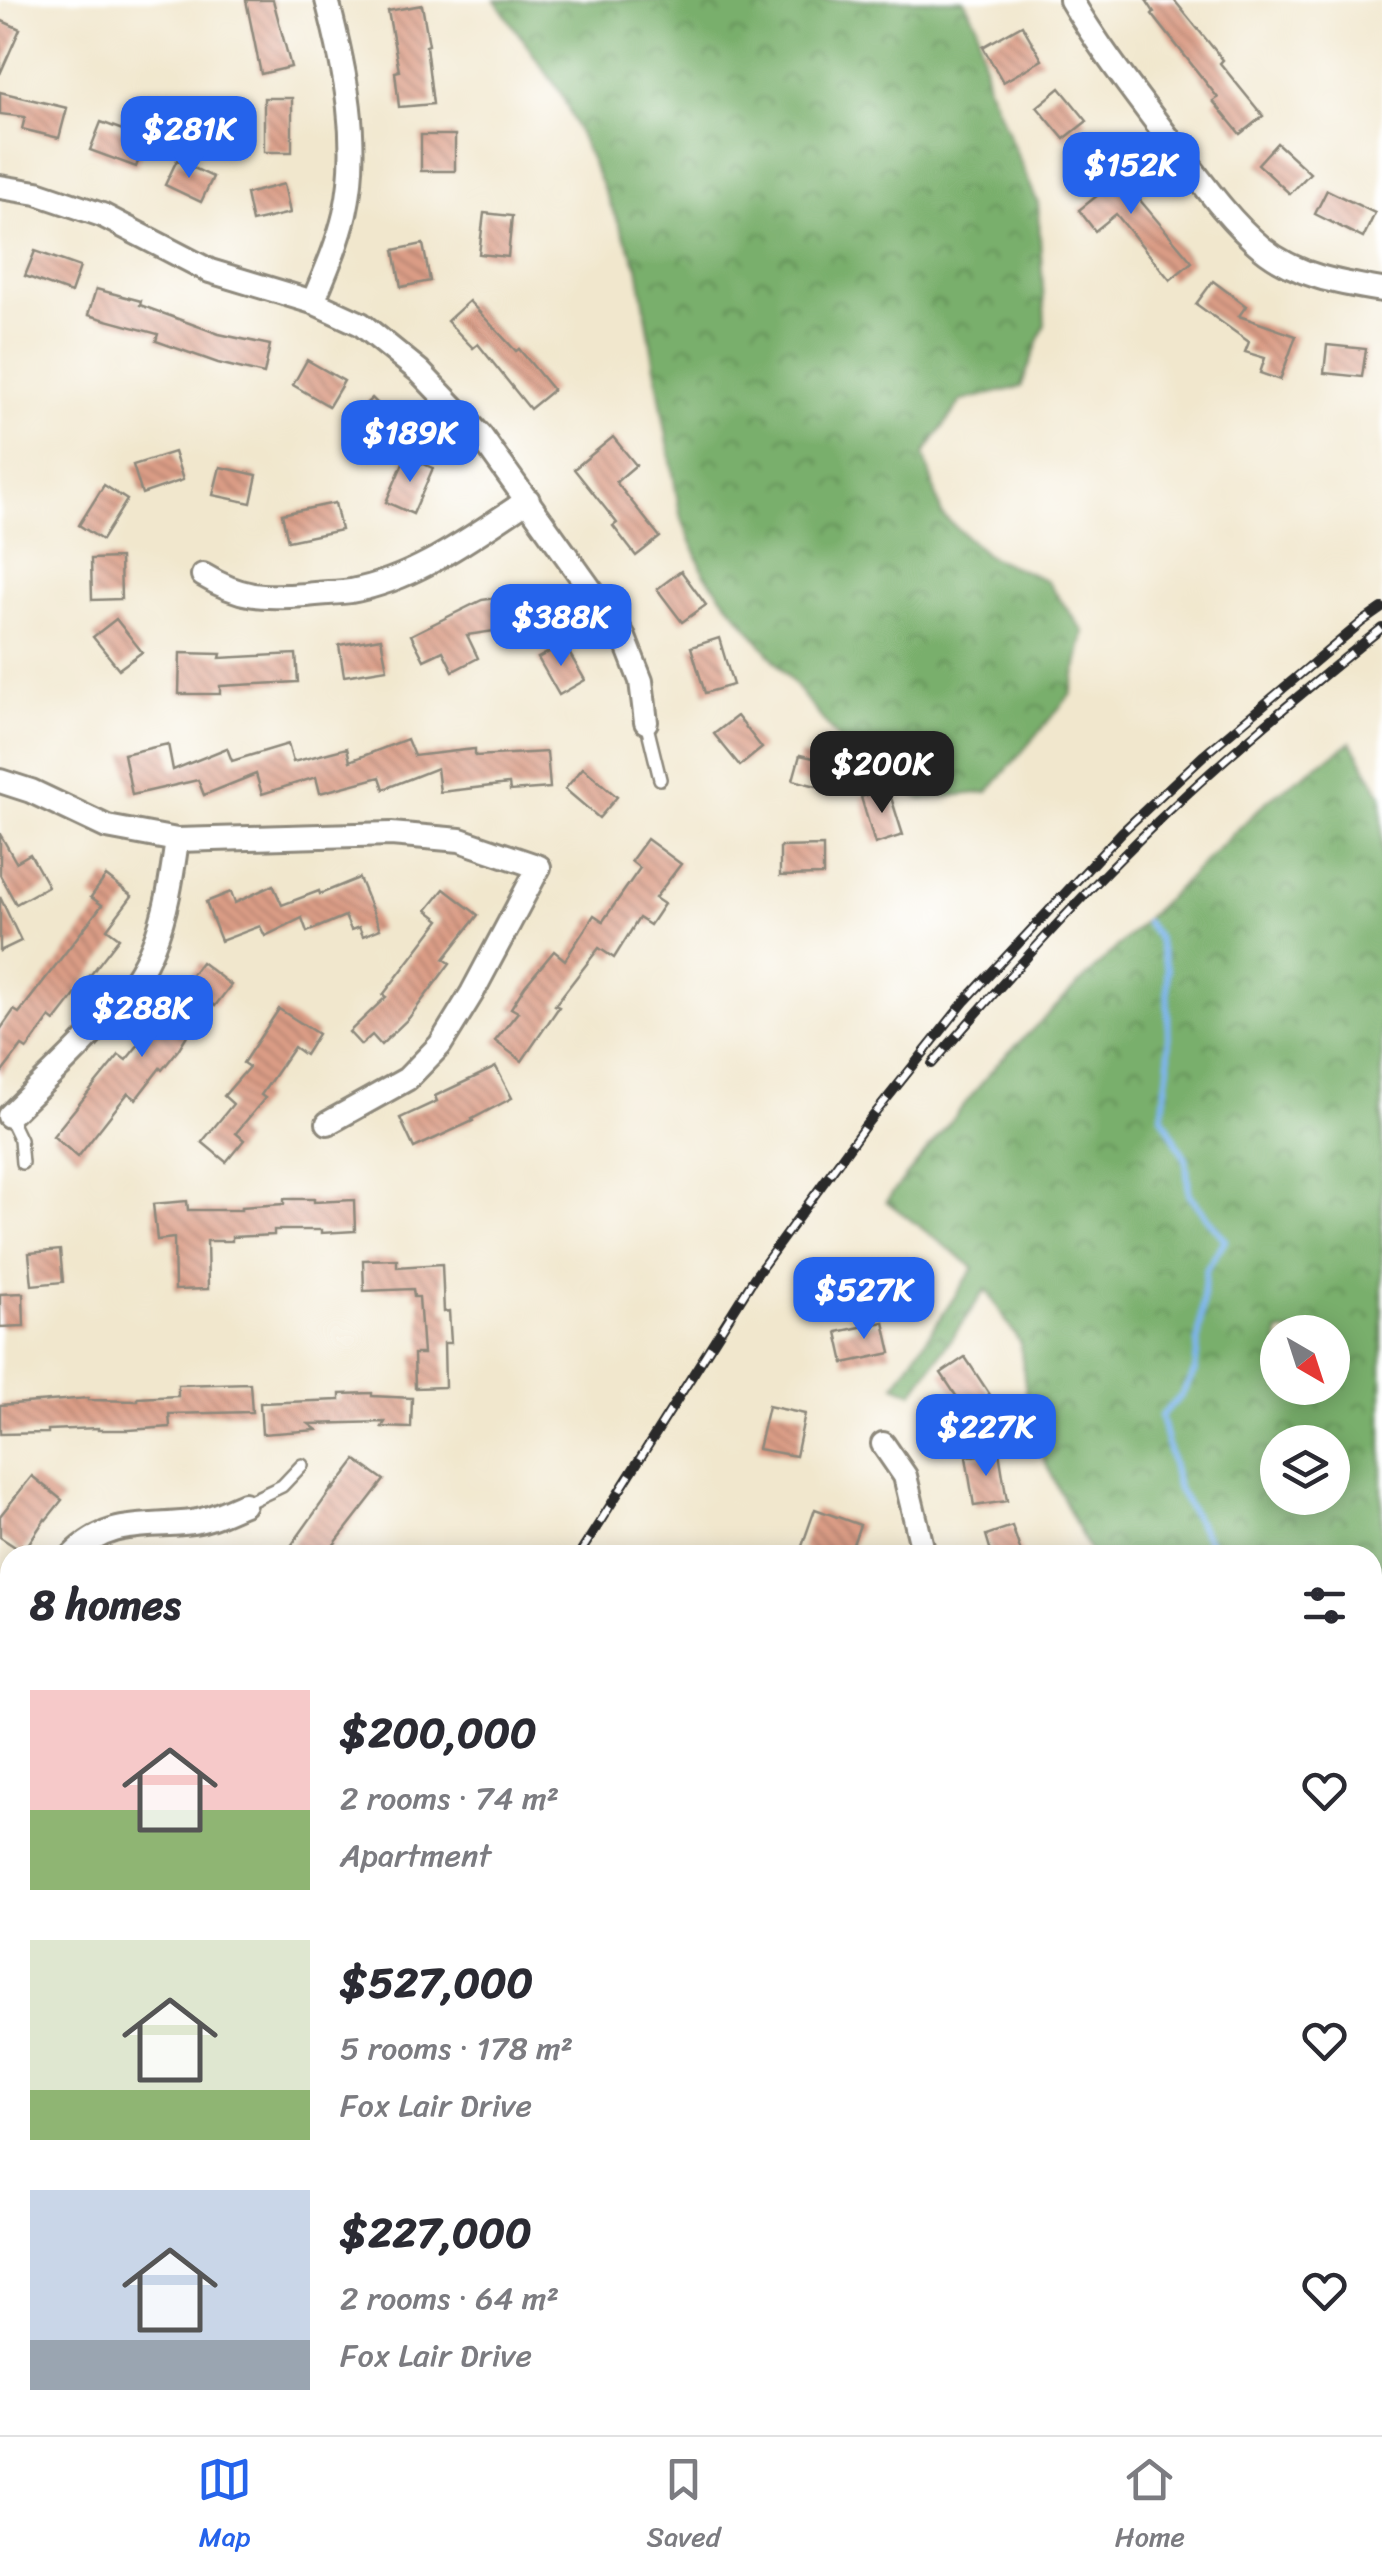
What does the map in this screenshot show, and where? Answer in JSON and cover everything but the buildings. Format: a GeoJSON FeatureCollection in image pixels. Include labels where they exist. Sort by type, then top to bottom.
{"type":"FeatureCollection","features":[{"type":"Feature","properties":{"kind":"street"},"geometry":{"type":"LineString","coordinates":[[314,302],[346,212],[351,167],[351,119],[342,58],[327,0]]}},
{"type":"Feature","properties":{"kind":"street"},"geometry":{"type":"LineString","coordinates":[[1071,0],[1093,38],[1224,212],[1263,249],[1307,274],[1382,290]]}},
{"type":"Feature","properties":{"kind":"street"},"geometry":{"type":"LineString","coordinates":[[0,187],[37,193],[102,215],[210,270],[314,302],[361,324],[419,371],[480,435],[622,636],[642,680],[646,722]]}},
{"type":"Feature","properties":{"kind":"street"},"geometry":{"type":"LineString","coordinates":[[203,575],[228,590],[266,598],[352,591],[388,581],[449,553],[528,500]]}},
{"type":"Feature","properties":{"kind":"street"},"geometry":{"type":"LineString","coordinates":[[0,781],[31,791],[107,827],[177,840],[391,834],[460,840],[539,867],[440,1045],[407,1079],[328,1123]]}},
{"type":"Feature","properties":{"kind":"street"},"geometry":{"type":"LineString","coordinates":[[4,1114],[106,1017],[138,976],[153,947],[170,891],[177,840]]}},
{"type":"Feature","properties":{"kind":"street"},"geometry":{"type":"LineString","coordinates":[[883,1444],[906,1476],[922,1545]]}},
{"type":"Feature","properties":{"kind":"street"},"geometry":{"type":"LineString","coordinates":[[85,1545],[117,1528],[210,1519],[244,1504]]}},
{"type":"Feature","properties":{"kind":"lane"},"geometry":{"type":"LineString","coordinates":[[646,722],[660,779]]}},
{"type":"Feature","properties":{"kind":"lane"},"geometry":{"type":"LineString","coordinates":[[4,1114],[20,1140],[22,1164]]}},
{"type":"Feature","properties":{"kind":"lane"},"geometry":{"type":"LineString","coordinates":[[244,1504],[282,1486],[302,1465]]}},
{"type":"Feature","properties":{"kind":"green space"},"geometry":{"type":"Polygon","coordinates":[[[495,0],[964,0],[977,24],[988,87],[1038,203],[1045,324],[1021,387],[961,401],[924,454],[942,515],[988,556],[1046,580],[1084,632],[1071,694],[988,792],[922,799],[864,771],[704,573],[680,514],[638,267],[561,93],[495,0]]]}},
{"type":"Feature","properties":{"kind":"green space"},"geometry":{"type":"Polygon","coordinates":[[[1351,742],[1382,795],[1382,1545],[1086,1545],[1031,1433],[1020,1343],[986,1289],[913,1393],[895,1385],[974,1268],[886,1201],[998,1063],[1269,799],[1351,742]]]}},
{"type":"Feature","properties":{"kind":"waterway"},"geometry":{"type":"LineString","coordinates":[[1146,922],[1157,937],[1167,969],[1169,1065],[1162,1116],[1186,1159],[1189,1194],[1225,1240],[1206,1270],[1195,1371],[1181,1396],[1161,1416],[1178,1489],[1211,1545]]}},
{"type":"Feature","properties":{"kind":"railway"},"geometry":{"type":"LineString","coordinates":[[585,1545],[754,1278],[865,1126],[965,1001],[1122,832],[1204,755],[1382,608]]}},
{"type":"Feature","properties":{"kind":"railway"},"geometry":{"type":"LineString","coordinates":[[932,1064],[1057,925],[1155,824],[1260,729],[1382,628]]}}]}
